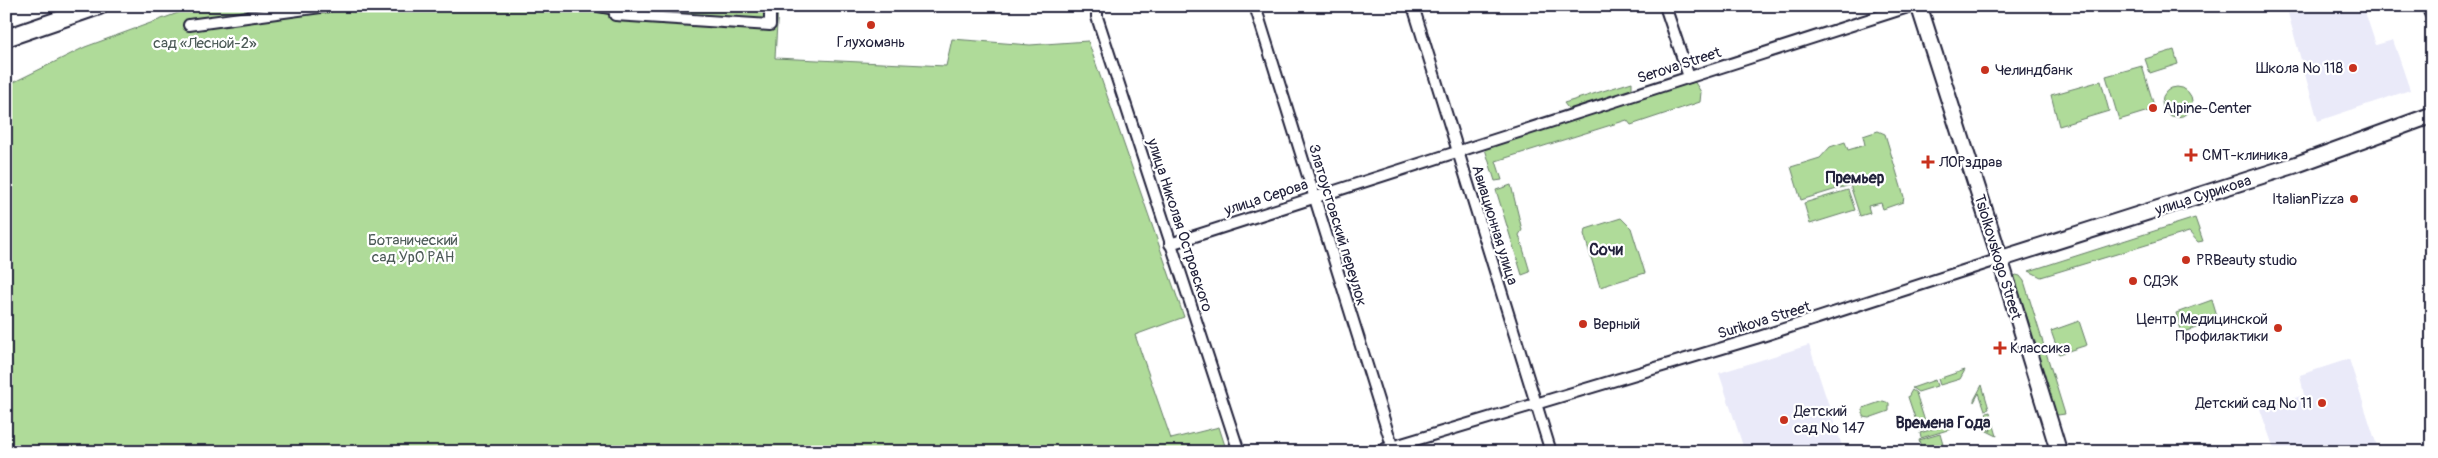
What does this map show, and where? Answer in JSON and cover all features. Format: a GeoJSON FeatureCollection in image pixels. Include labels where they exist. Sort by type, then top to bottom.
{"type":"FeatureCollection","features":[{"type":"Feature","properties":{"kind":"main road"},"geometry":{"type":"LineString","coordinates":[[6,38],[99,6]]}},
{"type":"Feature","properties":{"kind":"street"},"geometry":{"type":"LineString","coordinates":[[189,25],[328,6]]}},
{"type":"Feature","properties":{"kind":"street"},"geometry":{"type":"LineString","coordinates":[[599,6],[615,8],[615,15],[770,25],[770,6]]}},
{"type":"Feature","properties":{"kind":"street","name":"улица Николая Островского"},"geometry":{"type":"LineString","coordinates":[[1096,6],[1097,17],[1238,452]]}},
{"type":"Feature","properties":{"kind":"street","name":"Златоустовский переулок"},"geometry":{"type":"LineString","coordinates":[[1255,6],[1393,449]]}},
{"type":"Feature","properties":{"kind":"street","name":"Авиационная улица"},"geometry":{"type":"LineString","coordinates":[[1413,6],[1550,452]]}},
{"type":"Feature","properties":{"kind":"street"},"geometry":{"type":"LineString","coordinates":[[1665,6],[1689,77]]}},
{"type":"Feature","properties":{"kind":"street","name":"Serova Street"},"geometry":{"type":"LineString","coordinates":[[1456,151],[1911,6]]}},
{"type":"Feature","properties":{"kind":"street","name":"Tsiolkovskogo Street"},"geometry":{"type":"LineString","coordinates":[[1919,6],[2000,259],[2059,452]]}},
{"type":"Feature","properties":{"kind":"street"},"geometry":{"type":"LineString","coordinates":[[2430,6],[2432,12]]}},
{"type":"Feature","properties":{"kind":"street","name":"улица Сурикова"},"geometry":{"type":"LineString","coordinates":[[2000,259],[2295,165],[2432,115]]}},
{"type":"Feature","properties":{"kind":"street","name":"улица Серова"},"geometry":{"type":"LineString","coordinates":[[1170,244],[1456,151]]}},
{"type":"Feature","properties":{"kind":"street","name":"Surikova Street"},"geometry":{"type":"LineString","coordinates":[[1535,405],[1814,320],[2000,259]]}},
{"type":"Feature","properties":{"kind":"street"},"geometry":{"type":"LineString","coordinates":[[1375,452],[1393,449],[1535,405]]}},
{"type":"Feature","properties":{"kind":"shaded area","name":"Школа № 118"},"geometry":{"type":"Polygon","coordinates":[[[2286,6],[2363,6],[2376,45],[2393,40],[2410,90],[2318,121],[2286,6]]]}},
{"type":"Feature","properties":{"kind":"shaded area","name":"Детский сад № 147"},"geometry":{"type":"Polygon","coordinates":[[[1809,345],[1844,452],[1745,452],[1719,373],[1809,345]]]}},
{"type":"Feature","properties":{"kind":"shaded area","name":"Детский сад № 11"},"geometry":{"type":"Polygon","coordinates":[[[2349,359],[2379,452],[2275,452],[2260,409],[2304,395],[2300,375],[2349,359]]]}},
{"type":"Feature","properties":{"kind":"green space","name":"Ботанический сад УрО РАН"},"geometry":{"type":"Polygon","coordinates":[[[197,6],[778,6],[775,58],[946,66],[952,39],[1030,45],[1088,41],[1184,317],[1135,335],[1171,439],[1219,427],[1227,452],[6,452],[6,86],[85,47],[197,6]]]}},
{"type":"Feature","properties":{"kind":"green space"},"geometry":{"type":"Polygon","coordinates":[[[2174,50],[2178,64],[2150,73],[2145,59],[2174,50]]]}},
{"type":"Feature","properties":{"kind":"green space"},"geometry":{"type":"Polygon","coordinates":[[[2142,66],[2155,109],[2119,120],[2106,76],[2142,66]]]}},
{"type":"Feature","properties":{"kind":"green space"},"geometry":{"type":"Polygon","coordinates":[[[1694,81],[1701,92],[1700,102],[1631,125],[1627,120],[1496,161],[1502,180],[1495,181],[1485,149],[1694,81]]]}},
{"type":"Feature","properties":{"kind":"green space"},"geometry":{"type":"Polygon","coordinates":[[[2101,81],[2109,111],[2059,126],[2051,95],[2101,81]]]}},
{"type":"Feature","properties":{"kind":"green space"},"geometry":{"type":"Polygon","coordinates":[[[1632,82],[1632,91],[1570,111],[1564,103],[1632,82]]]}},
{"type":"Feature","properties":{"kind":"green space"},"geometry":{"type":"Polygon","coordinates":[[[2177,87],[2187,92],[2192,102],[2187,112],[2177,117],[2167,112],[2162,102],[2167,92],[2177,87]]]}},
{"type":"Feature","properties":{"kind":"green space"},"geometry":{"type":"Polygon","coordinates":[[[1878,131],[1885,134],[1904,197],[1903,202],[1883,209],[1881,203],[1868,206],[1870,213],[1860,216],[1850,185],[1801,200],[1791,167],[1820,158],[1830,147],[1845,142],[1848,150],[1865,145],[1863,136],[1878,131]]]}},
{"type":"Feature","properties":{"kind":"green space"},"geometry":{"type":"Polygon","coordinates":[[[1511,185],[1522,230],[1519,235],[1530,272],[1522,275],[1496,190],[1511,185]]]}},
{"type":"Feature","properties":{"kind":"green space"},"geometry":{"type":"Polygon","coordinates":[[[1848,190],[1855,210],[1810,224],[1804,203],[1848,190]]]}},
{"type":"Feature","properties":{"kind":"green space"},"geometry":{"type":"Polygon","coordinates":[[[1621,218],[1631,228],[1645,273],[1600,287],[1584,234],[1586,229],[1621,218]]]}},
{"type":"Feature","properties":{"kind":"green space"},"geometry":{"type":"Polygon","coordinates":[[[2195,218],[2203,241],[2198,242],[2189,232],[2041,277],[2029,271],[2195,218]]]}},
{"type":"Feature","properties":{"kind":"green space"},"geometry":{"type":"Polygon","coordinates":[[[2016,275],[2020,276],[2024,281],[2065,414],[2058,415],[2054,412],[2043,384],[2036,345],[2014,277],[2016,275]]]}},
{"type":"Feature","properties":{"kind":"green space"},"geometry":{"type":"Polygon","coordinates":[[[2212,300],[2218,320],[2182,333],[2176,313],[2212,300]]]}},
{"type":"Feature","properties":{"kind":"green space"},"geometry":{"type":"Polygon","coordinates":[[[2079,321],[2087,345],[2059,354],[2051,331],[2079,321]]]}},
{"type":"Feature","properties":{"kind":"green space"},"geometry":{"type":"Polygon","coordinates":[[[1965,370],[1960,379],[1940,385],[1938,379],[1965,370]]]}},
{"type":"Feature","properties":{"kind":"green space"},"geometry":{"type":"Polygon","coordinates":[[[1935,380],[1937,386],[1918,392],[1912,388],[1935,380]]]}},
{"type":"Feature","properties":{"kind":"green space"},"geometry":{"type":"Polygon","coordinates":[[[1982,385],[1989,409],[1985,410],[1979,393],[1974,402],[1982,385]]]}},
{"type":"Feature","properties":{"kind":"green space"},"geometry":{"type":"Polygon","coordinates":[[[1912,390],[1916,393],[1927,428],[1919,430],[1908,397],[1912,390]]]}},
{"type":"Feature","properties":{"kind":"green space"},"geometry":{"type":"Polygon","coordinates":[[[1883,401],[1889,403],[1889,411],[1869,418],[1863,417],[1863,408],[1883,401]]]}},
{"type":"Feature","properties":{"kind":"green space"},"geometry":{"type":"Polygon","coordinates":[[[1990,412],[1997,436],[1983,429],[1983,427],[1991,431],[1986,413],[1990,412]]]}},
{"type":"Feature","properties":{"kind":"green space"},"geometry":{"type":"Polygon","coordinates":[[[1949,424],[1951,429],[1921,438],[1920,433],[1949,424]]]}},
{"type":"Feature","properties":{"kind":"green space"},"geometry":{"type":"Polygon","coordinates":[[[1940,434],[1945,452],[1922,452],[1919,440],[1940,434]]]}},
{"type":"Feature","properties":{"kind":"place","name":"Глухомань"},"geometry":{"type":"Point","coordinates":[871,25]}},
{"type":"Feature","properties":{"kind":"place","name":"Школа № 118"},"geometry":{"type":"Point","coordinates":[2353,68]}},
{"type":"Feature","properties":{"kind":"place","name":"Челиндбанк"},"geometry":{"type":"Point","coordinates":[1985,70]}},
{"type":"Feature","properties":{"kind":"place","name":"Alpine-Center"},"geometry":{"type":"Point","coordinates":[2153,108]}},
{"type":"Feature","properties":{"kind":"place","name":"СМТ-клиника"},"geometry":{"type":"Point","coordinates":[2191,155]}},
{"type":"Feature","properties":{"kind":"place","name":"ЛОРздрав"},"geometry":{"type":"Point","coordinates":[1928,162]}},
{"type":"Feature","properties":{"kind":"place","name":"ItalianPizza"},"geometry":{"type":"Point","coordinates":[2354,199]}},
{"type":"Feature","properties":{"kind":"place","name":"PRBeauty studio"},"geometry":{"type":"Point","coordinates":[2186,260]}},
{"type":"Feature","properties":{"kind":"place","name":"СДЭК"},"geometry":{"type":"Point","coordinates":[2133,281]}},
{"type":"Feature","properties":{"kind":"place","name":"Верный"},"geometry":{"type":"Point","coordinates":[1583,324]}},
{"type":"Feature","properties":{"kind":"place","name":"Центр Медицинской Профилактики"},"geometry":{"type":"Point","coordinates":[2278,328]}},
{"type":"Feature","properties":{"kind":"place","name":"Классика"},"geometry":{"type":"Point","coordinates":[2000,348]}},
{"type":"Feature","properties":{"kind":"place","name":"Детский сад № 11"},"geometry":{"type":"Point","coordinates":[2322,403]}},
{"type":"Feature","properties":{"kind":"place","name":"Детский сад № 147"},"geometry":{"type":"Point","coordinates":[1784,420]}},
{"type":"Feature","properties":{"kind":"district","name":"Премьер"},"geometry":{"type":"Point","coordinates":[1855,177]}},
{"type":"Feature","properties":{"kind":"district","name":"Сочи"},"geometry":{"type":"Point","coordinates":[1606,249]}},
{"type":"Feature","properties":{"kind":"district","name":"Времена Года"},"geometry":{"type":"Point","coordinates":[1943,422]}},
{"type":"Feature","properties":{"kind":"park label","name":"сад «Лесной-2»"},"geometry":{"type":"Point","coordinates":[205,43]}}]}
